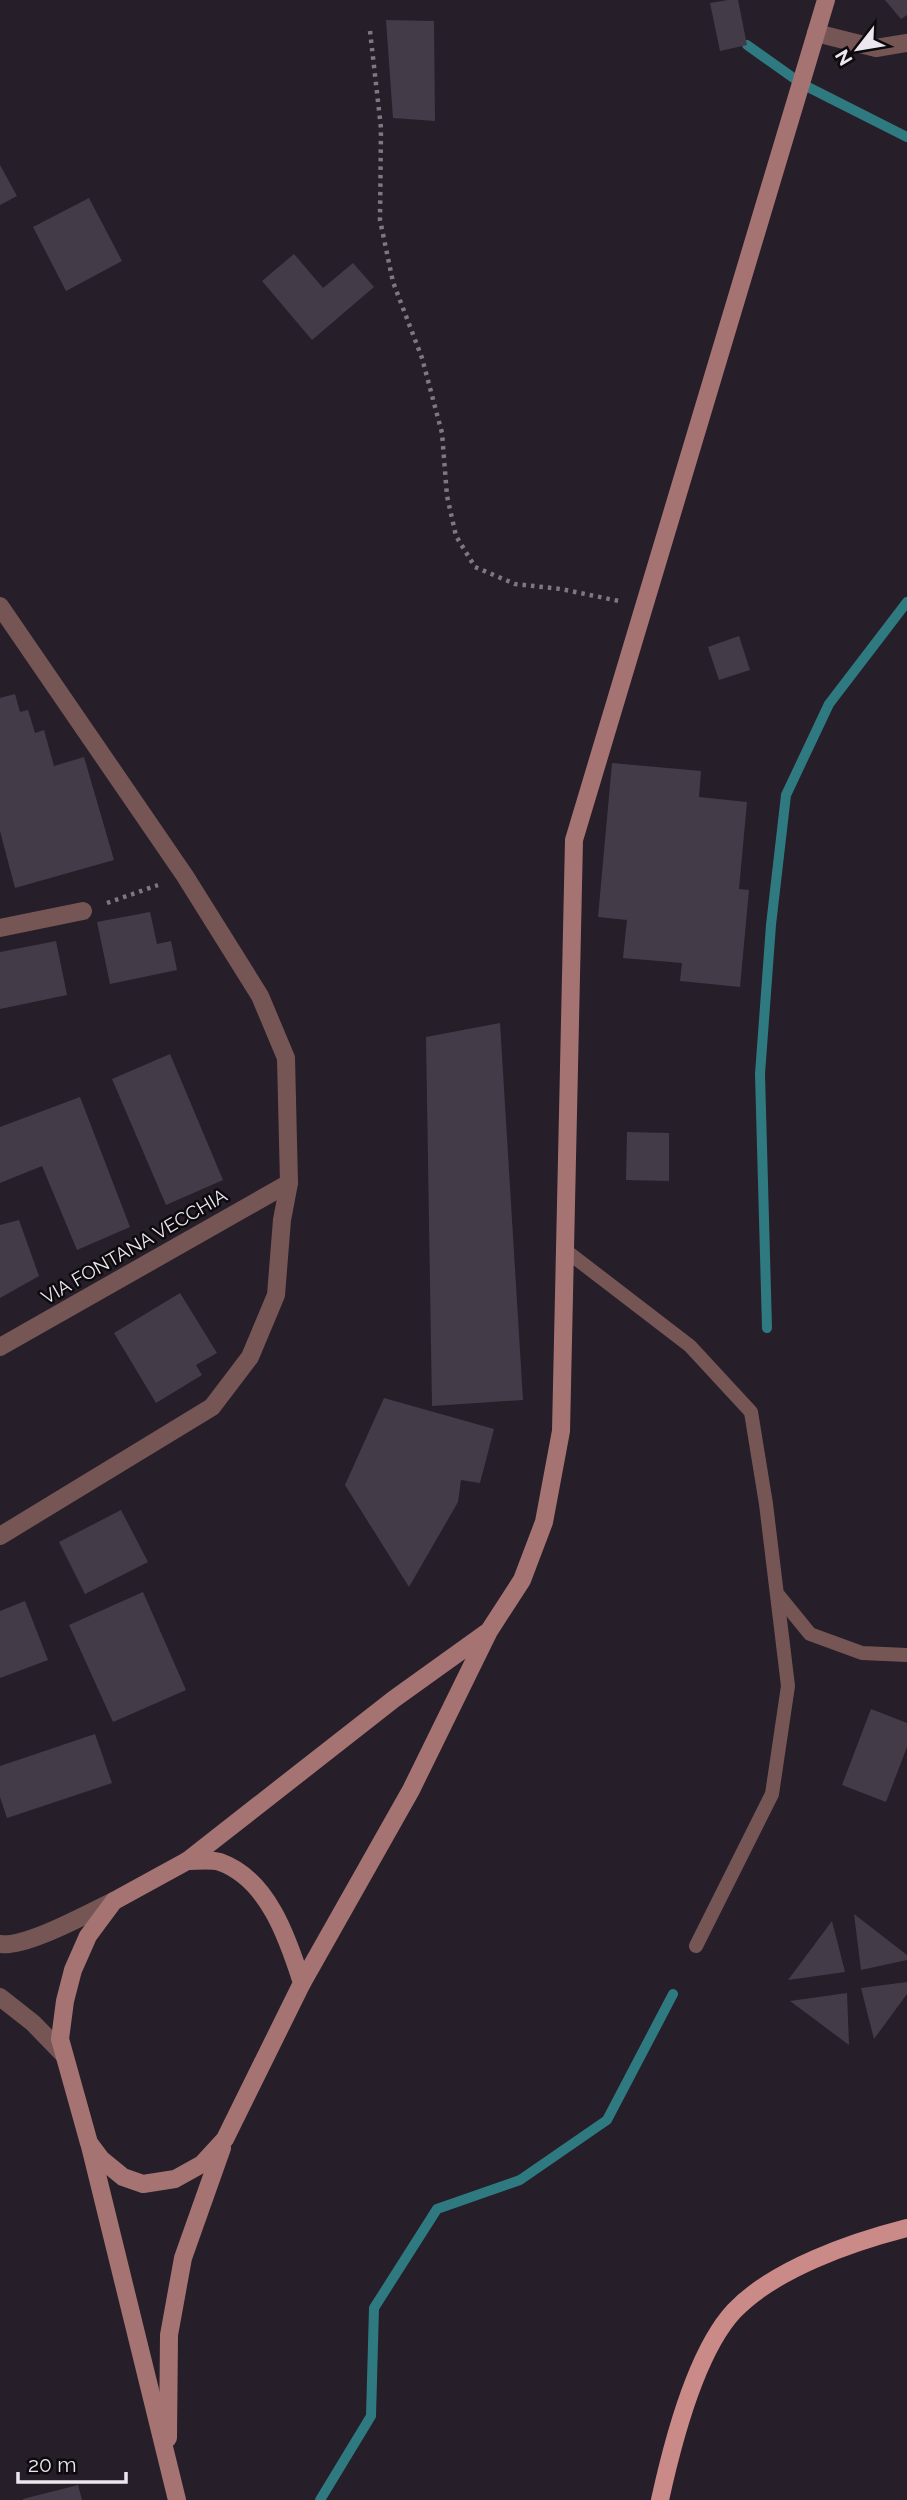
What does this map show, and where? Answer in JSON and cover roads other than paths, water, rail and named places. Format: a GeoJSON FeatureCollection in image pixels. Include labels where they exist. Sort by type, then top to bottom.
{"type":"FeatureCollection","features":[{"type":"Feature","properties":{"kind":"main road"},"geometry":{"type":"LineString","coordinates":[[168,2466],[169,2335],[183,2258],[225,2139],[302,1983],[411,1790],[489,1631],[522,1580],[544,1522],[561,1432],[574,840],[826,0]]}},
{"type":"Feature","properties":{"kind":"main road"},"geometry":{"type":"LineString","coordinates":[[177,2500],[89,2143],[60,2039],[65,2001],[73,1970],[88,1936],[114,1901],[187,1861],[394,1699],[489,1631]]}},
{"type":"Feature","properties":{"kind":"main road"},"geometry":{"type":"LineString","coordinates":[[187,1861],[219,1861],[248,1880],[265,1900],[289,1941],[302,1983]]}},
{"type":"Feature","properties":{"kind":"main road"},"geometry":{"type":"LineString","coordinates":[[89,2143],[101,2159],[124,2177],[143,2184],[175,2179],[202,2164],[225,2139]]}},
{"type":"Feature","properties":{"kind":"main road"},"geometry":{"type":"LineString","coordinates":[[660,2500],[678,2426],[692,2386],[709,2348],[733,2312],[766,2284],[831,2252],[907,2228]]}},
{"type":"Feature","properties":{"kind":"street"},"geometry":{"type":"LineString","coordinates":[[816,33],[876,48],[907,43]]}},
{"type":"Feature","properties":{"kind":"street"},"geometry":{"type":"LineString","coordinates":[[0,606],[185,876],[260,996],[286,1058],[289,1183],[282,1220],[276,1295],[250,1357],[212,1407],[0,1536]]}},
{"type":"Feature","properties":{"kind":"street"},"geometry":{"type":"LineString","coordinates":[[0,928],[83,911]]}},
{"type":"Feature","properties":{"kind":"street","name":"VIA FONTANA VECCHIA"},"geometry":{"type":"LineString","coordinates":[[0,1347],[289,1183]]}},
{"type":"Feature","properties":{"kind":"street"},"geometry":{"type":"LineString","coordinates":[[0,1944],[8,1945],[53,1930],[114,1901]]}},
{"type":"Feature","properties":{"kind":"street"},"geometry":{"type":"LineString","coordinates":[[0,1997],[33,2023],[64,2055]]}},
{"type":"Feature","properties":{"kind":"lane"},"geometry":{"type":"LineString","coordinates":[[565,1250],[690,1346],[751,1412],[778,1595],[788,1686],[772,1794],[696,1947]]}},
{"type":"Feature","properties":{"kind":"lane"},"geometry":{"type":"LineString","coordinates":[[778,1595],[810,1634],[862,1653],[907,1655]]}},
{"type":"Feature","properties":{"kind":"waterway"},"geometry":{"type":"LineString","coordinates":[[747,45],[802,84],[907,137]]}},
{"type":"Feature","properties":{"kind":"waterway"},"geometry":{"type":"LineString","coordinates":[[767,1328],[760,1074],[771,925],[786,795],[829,704],[907,602]]}},
{"type":"Feature","properties":{"kind":"waterway"},"geometry":{"type":"LineString","coordinates":[[320,2500],[371,2416],[374,2308],[437,2209],[520,2180],[607,2120],[673,1994]]}}]}
